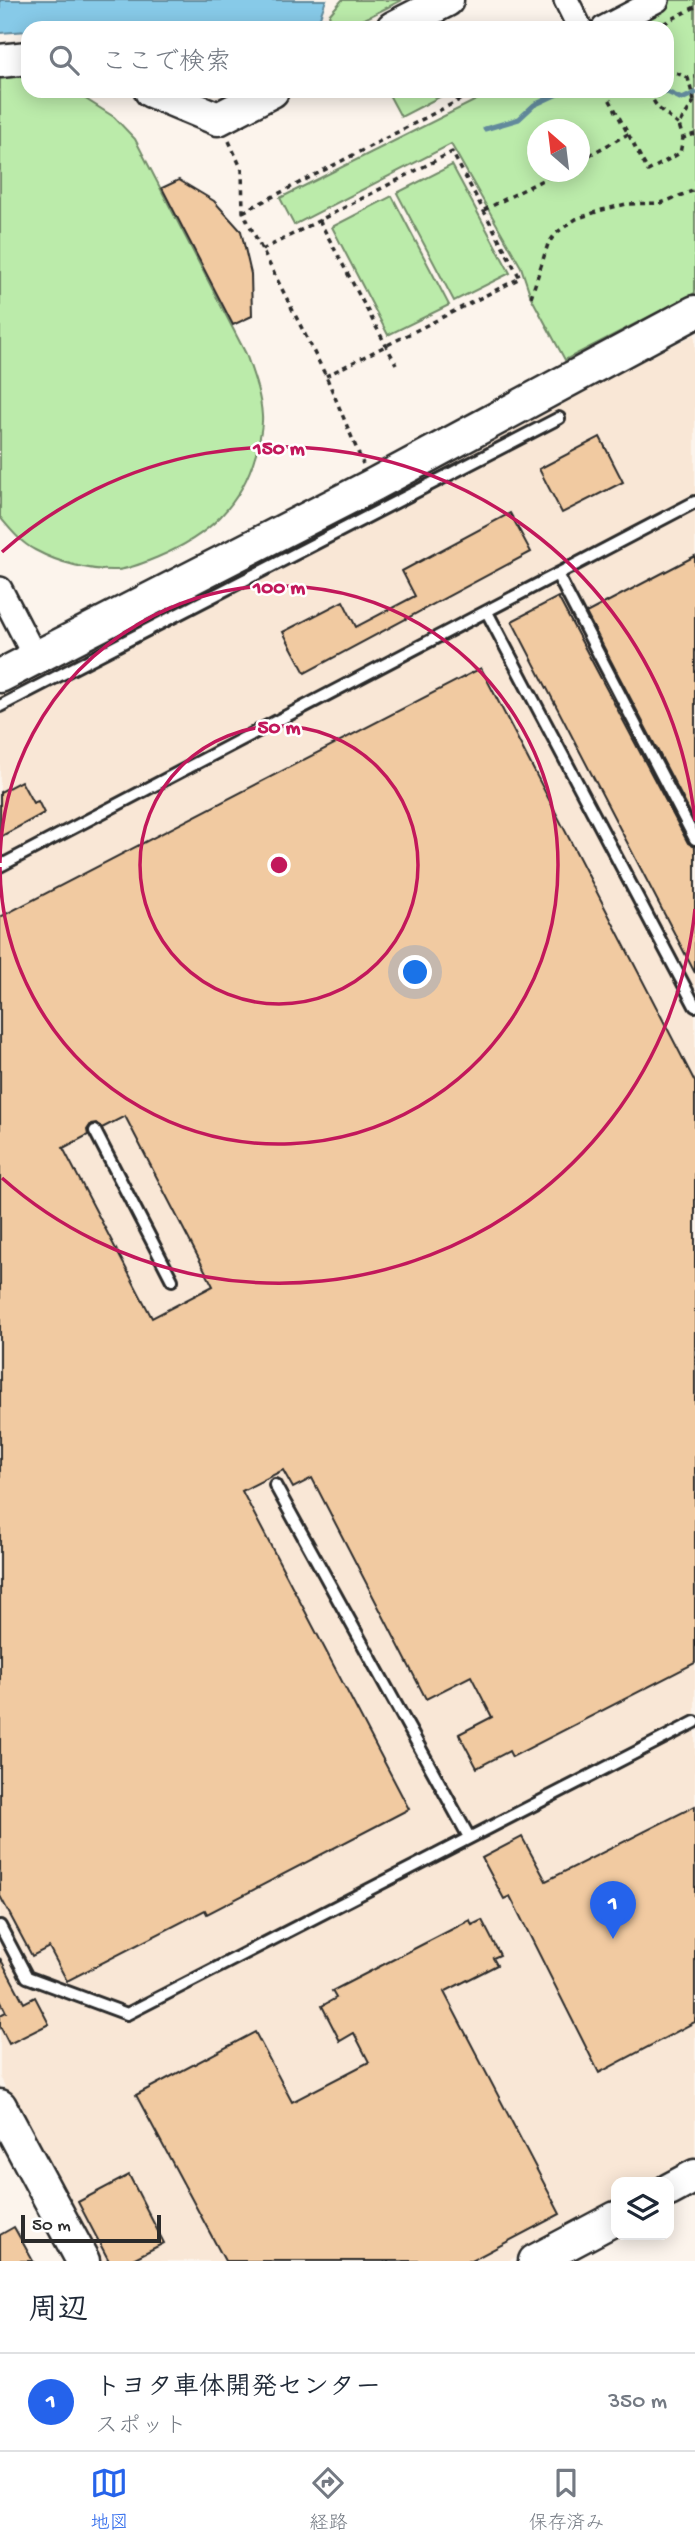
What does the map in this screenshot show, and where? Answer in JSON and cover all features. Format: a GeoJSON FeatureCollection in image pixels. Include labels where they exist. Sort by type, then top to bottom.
{"type":"FeatureCollection","features":[{"type":"Feature","properties":{"kind":"street"},"geometry":{"type":"LineString","coordinates":[[406,21],[447,0]]}},
{"type":"Feature","properties":{"kind":"street"},"geometry":{"type":"LineString","coordinates":[[566,0],[576,21]]}},
{"type":"Feature","properties":{"kind":"street"},"geometry":{"type":"LineString","coordinates":[[617,21],[657,0]]}},
{"type":"Feature","properties":{"kind":"street"},"geometry":{"type":"LineString","coordinates":[[0,61],[21,59]]}},
{"type":"Feature","properties":{"kind":"street"},"geometry":{"type":"LineString","coordinates":[[168,98],[218,119],[258,98]]}},
{"type":"Feature","properties":{"kind":"street"},"geometry":{"type":"LineString","coordinates":[[0,676],[373,485],[695,312]]}},
{"type":"Feature","properties":{"kind":"street"},"geometry":{"type":"LineString","coordinates":[[0,589],[36,657]]}},
{"type":"Feature","properties":{"kind":"street"},"geometry":{"type":"LineString","coordinates":[[0,2106],[7,2138],[83,2261]]}},
{"type":"Feature","properties":{"kind":"street"},"geometry":{"type":"LineString","coordinates":[[674,2187],[695,2176]]}},
{"type":"Feature","properties":{"kind":"street"},"geometry":{"type":"LineString","coordinates":[[535,2261],[611,2221]]}},
{"type":"Feature","properties":{"kind":"lane"},"geometry":{"type":"LineString","coordinates":[[0,706],[559,418]]}},
{"type":"Feature","properties":{"kind":"lane"},"geometry":{"type":"LineString","coordinates":[[0,866],[695,502]]}},
{"type":"Feature","properties":{"kind":"lane"},"geometry":{"type":"LineString","coordinates":[[557,574],[695,839]]}},
{"type":"Feature","properties":{"kind":"lane"},"geometry":{"type":"LineString","coordinates":[[487,612],[695,1006]]}},
{"type":"Feature","properties":{"kind":"lane"},"geometry":{"type":"LineString","coordinates":[[95,1131],[172,1280]]}},
{"type":"Feature","properties":{"kind":"lane"},"geometry":{"type":"LineString","coordinates":[[275,1485],[469,1837]]}},
{"type":"Feature","properties":{"kind":"lane"},"geometry":{"type":"LineString","coordinates":[[0,1926],[27,1977],[127,2014],[695,1722]]}},
{"type":"Feature","properties":{"kind":"path"},"geometry":{"type":"LineString","coordinates":[[670,21],[695,7]]}},
{"type":"Feature","properties":{"kind":"path"},"geometry":{"type":"LineString","coordinates":[[674,72],[688,78],[695,76]]}},
{"type":"Feature","properties":{"kind":"path"},"geometry":{"type":"LineString","coordinates":[[679,125],[693,98],[688,78]]}},
{"type":"Feature","properties":{"kind":"path"},"geometry":{"type":"LineString","coordinates":[[243,212],[463,98]]}},
{"type":"Feature","properties":{"kind":"path"},"geometry":{"type":"LineString","coordinates":[[609,98],[648,171],[680,153],[683,138],[679,125],[657,107],[652,98]]}},
{"type":"Feature","properties":{"kind":"path"},"geometry":{"type":"LineString","coordinates":[[218,119],[242,170],[243,212],[326,376],[373,485]]}},
{"type":"Feature","properties":{"kind":"path"},"geometry":{"type":"LineString","coordinates":[[590,154],[628,134]]}},
{"type":"Feature","properties":{"kind":"path"},"geometry":{"type":"LineString","coordinates":[[683,138],[695,135]]}},
{"type":"Feature","properties":{"kind":"path"},"geometry":{"type":"LineString","coordinates":[[262,250],[452,152],[520,278],[326,376]]}},
{"type":"Feature","properties":{"kind":"path"},"geometry":{"type":"LineString","coordinates":[[484,210],[539,182]]}},
{"type":"Feature","properties":{"kind":"path"},"geometry":{"type":"LineString","coordinates":[[531,297],[548,244],[556,233],[576,219],[626,204],[662,202],[695,190]]}},
{"type":"Feature","properties":{"kind":"path"},"geometry":{"type":"LineString","coordinates":[[319,220],[396,364]]}},
{"type":"Feature","properties":{"kind":"shaded area"},"geometry":{"type":"Polygon","coordinates":[[[695,334],[695,2166],[673,2177],[611,2177],[611,2209],[508,2261],[94,2261],[0,2077],[0,692],[695,334]]]}},
{"type":"Feature","properties":{"kind":"green space"},"geometry":{"type":"Polygon","coordinates":[[[342,0],[402,0],[361,21],[332,21],[329,15],[342,0]]]}},
{"type":"Feature","properties":{"kind":"green space"},"geometry":{"type":"Polygon","coordinates":[[[671,0],[695,0],[695,293],[565,360],[531,297],[521,267],[451,144],[294,225],[280,198],[480,98],[674,98],[674,21],[631,21],[671,0]]]}},
{"type":"Feature","properties":{"kind":"green space"},"geometry":{"type":"Polygon","coordinates":[[[21,76],[21,98],[84,98],[114,117],[135,139],[246,354],[256,385],[262,416],[260,435],[250,472],[232,504],[207,529],[192,539],[138,565],[107,570],[64,562],[25,544],[0,517],[0,77],[21,76]]]}},
{"type":"Feature","properties":{"kind":"green space"},"geometry":{"type":"Polygon","coordinates":[[[391,98],[438,98],[401,117],[391,98]]]}},
{"type":"Feature","properties":{"kind":"green space"},"geometry":{"type":"Polygon","coordinates":[[[452,165],[510,273],[454,301],[397,193],[452,165]]]}},
{"type":"Feature","properties":{"kind":"green space"},"geometry":{"type":"Polygon","coordinates":[[[392,196],[449,305],[388,335],[332,227],[392,196]]]}},
{"type":"Feature","properties":{"kind":"water"},"geometry":{"type":"Polygon","coordinates":[[[0,0],[326,0],[318,21],[21,21],[21,32],[0,33],[0,0]]]}},
{"type":"Feature","properties":{"kind":"building"},"geometry":{"type":"Polygon","coordinates":[[[179,180],[214,201],[241,231],[251,274],[252,316],[233,325],[162,188],[179,180]]]}},
{"type":"Feature","properties":{"kind":"building"},"geometry":{"type":"Polygon","coordinates":[[[600,437],[623,482],[562,513],[539,469],[600,437]]]}},
{"type":"Feature","properties":{"kind":"building"},"geometry":{"type":"Polygon","coordinates":[[[510,513],[531,552],[305,673],[283,632],[343,601],[356,627],[415,596],[402,571],[510,513]]]}},
{"type":"Feature","properties":{"kind":"building"},"geometry":{"type":"Polygon","coordinates":[[[695,556],[695,822],[586,613],[695,556]]]}},
{"type":"Feature","properties":{"kind":"building"},"geometry":{"type":"Polygon","coordinates":[[[558,597],[688,843],[695,847],[695,973],[512,621],[558,597]]]}},
{"type":"Feature","properties":{"kind":"building"},"geometry":{"type":"Polygon","coordinates":[[[481,668],[695,1082],[695,1663],[512,1757],[509,1751],[477,1768],[459,1734],[492,1717],[471,1676],[426,1699],[312,1478],[293,1488],[283,1470],[242,1491],[409,1809],[207,1914],[205,1910],[67,1981],[49,1947],[32,1956],[0,1896],[0,917],[481,668]],[[125,1116],[102,1128],[96,1123],[91,1124],[87,1130],[88,1135],[63,1148],[152,1318],[213,1286],[125,1116]]]}},
{"type":"Feature","properties":{"kind":"building"},"geometry":{"type":"Polygon","coordinates":[[[21,781],[33,803],[38,801],[44,813],[0,837],[0,792],[21,781]]]}},
{"type":"Feature","properties":{"kind":"building"},"geometry":{"type":"Polygon","coordinates":[[[695,1806],[695,2022],[599,2073],[510,1896],[504,1899],[482,1858],[522,1837],[546,1881],[695,1806]]]}},
{"type":"Feature","properties":{"kind":"building"},"geometry":{"type":"Polygon","coordinates":[[[470,1920],[472,1925],[482,1920],[500,1955],[493,1958],[497,1965],[444,1992],[560,2214],[471,2261],[225,2261],[136,2095],[255,2032],[292,2102],[369,2062],[354,2033],[340,2041],[322,2006],[336,1998],[332,1991],[470,1920]]]}},
{"type":"Feature","properties":{"kind":"building"},"geometry":{"type":"Polygon","coordinates":[[[0,1958],[24,2003],[35,1997],[49,2024],[9,2044],[0,2026],[0,2015],[6,2012],[0,2000],[0,1958]]]}},
{"type":"Feature","properties":{"kind":"building"},"geometry":{"type":"Polygon","coordinates":[[[129,2175],[164,2243],[129,2261],[109,2261],[78,2202],[129,2175]]]}},
{"type":"Feature","properties":{"kind":"building"},"geometry":{"type":"Polygon","coordinates":[[[14,2227],[33,2261],[0,2261],[0,2235],[14,2227]]]}},
{"type":"Feature","properties":{"kind":"waterway"},"geometry":{"type":"LineString","coordinates":[[674,95],[682,99],[695,93]]}},
{"type":"Feature","properties":{"kind":"waterway"},"geometry":{"type":"LineString","coordinates":[[485,129],[519,119],[534,105],[549,98]]}},
{"type":"Feature","properties":{"kind":"place","name":"トヨタ車体開発センター"},"geometry":{"type":"Point","coordinates":[613,1939]}}]}
